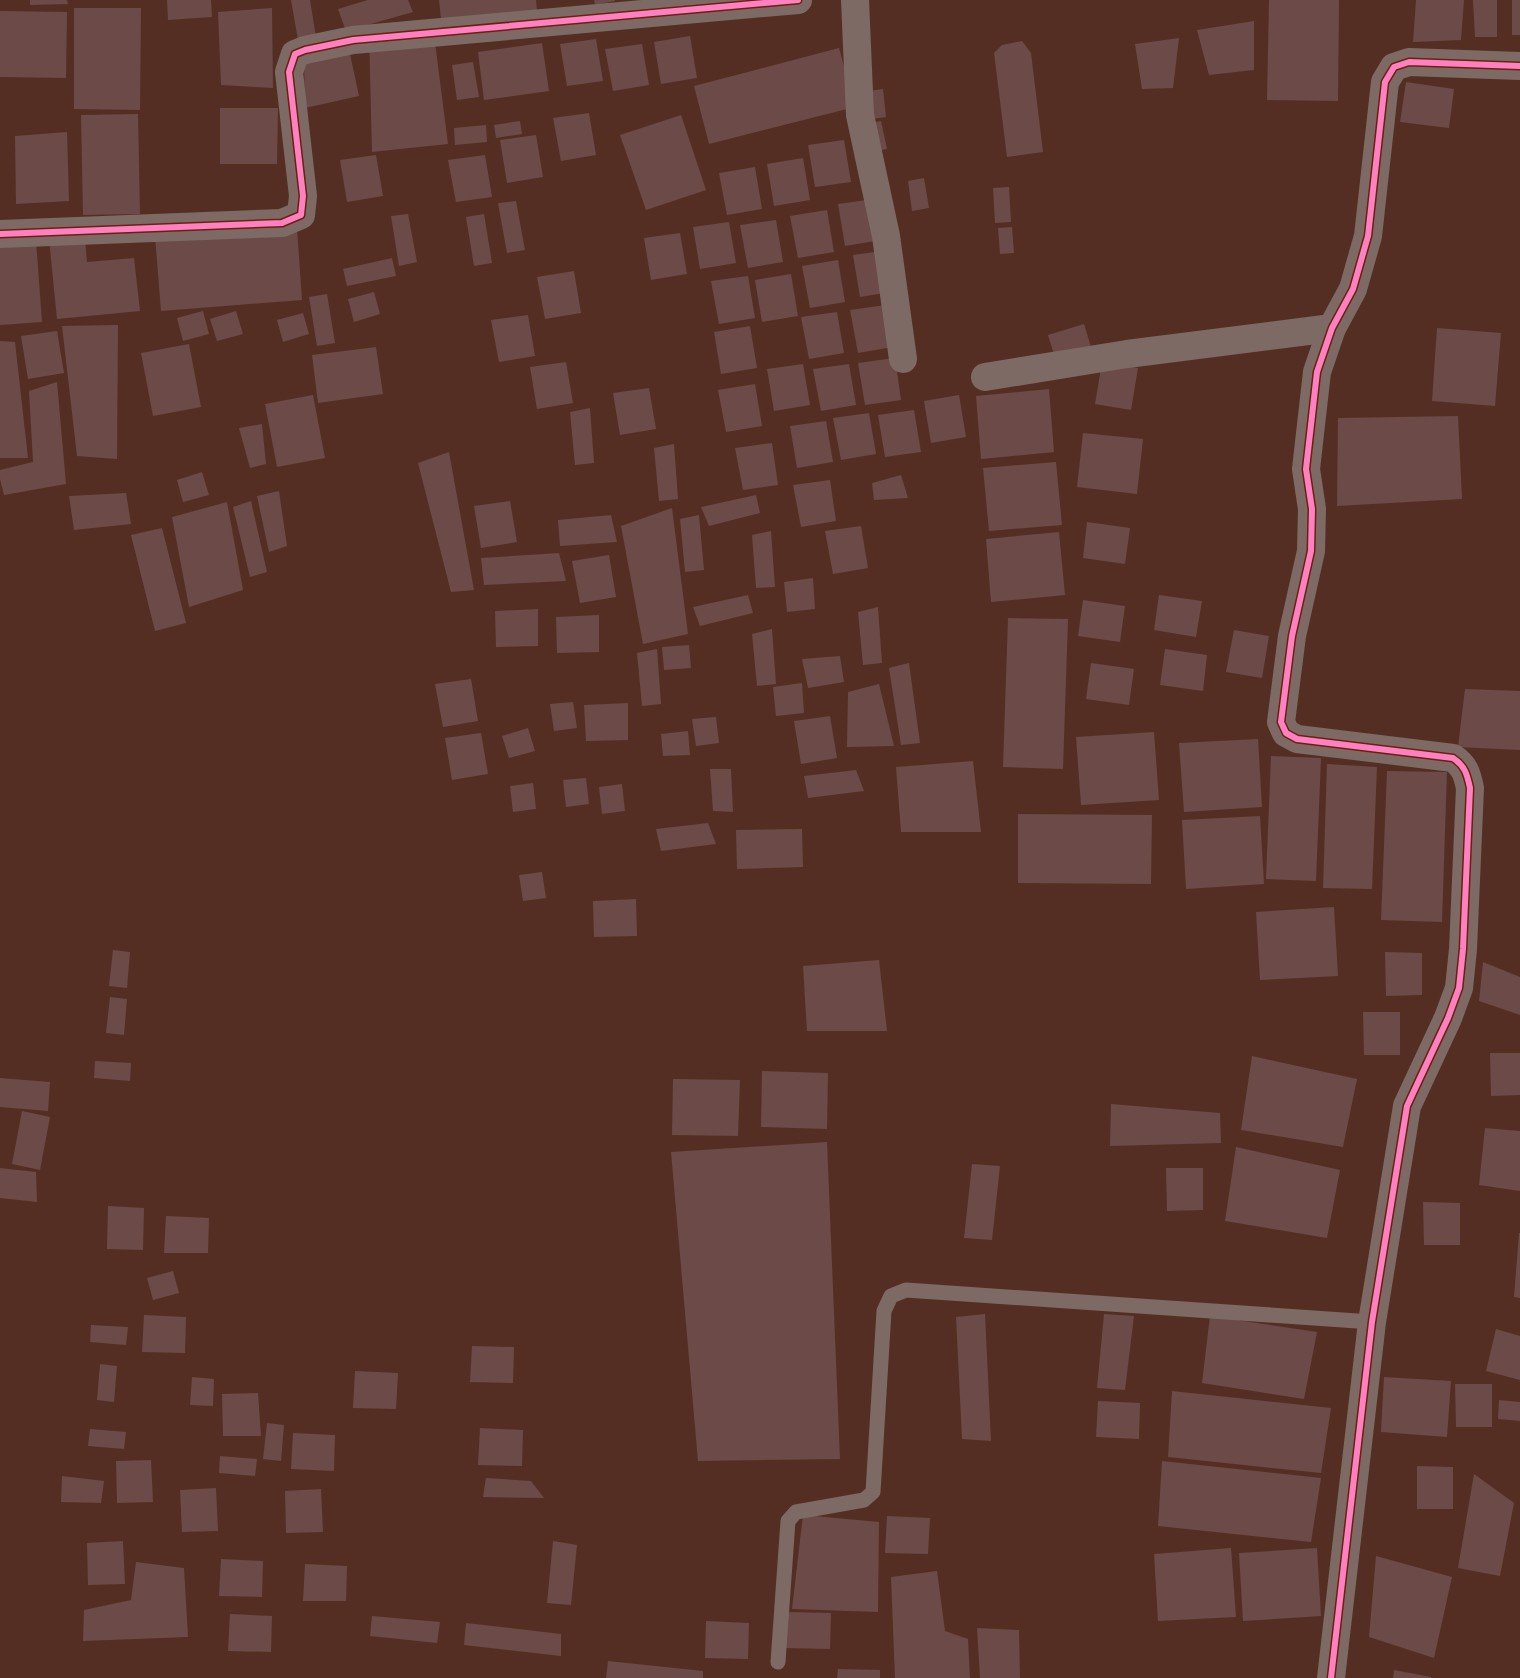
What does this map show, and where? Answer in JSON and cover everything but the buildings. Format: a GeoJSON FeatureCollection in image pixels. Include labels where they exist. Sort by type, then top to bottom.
{"type":"FeatureCollection","features":[{"type":"Feature","properties":{"kind":"street"},"geometry":{"type":"LineString","coordinates":[[0,234],[282,223],[301,215],[304,196],[289,72],[295,54],[305,50],[353,40],[798,0]]}},
{"type":"Feature","properties":{"kind":"street"},"geometry":{"type":"LineString","coordinates":[[854,0],[860,115],[886,236],[902,359]]}},
{"type":"Feature","properties":{"kind":"street"},"geometry":{"type":"LineString","coordinates":[[1331,1678],[1372,1322],[1408,1106],[1448,1018],[1459,988],[1463,949],[1470,788],[1467,772],[1462,764],[1453,758],[1297,739],[1286,733],[1281,722],[1292,636],[1311,551],[1312,509],[1306,469],[1317,372],[1332,328],[1353,289],[1368,236],[1385,82],[1394,66],[1409,62],[1520,66]]}},
{"type":"Feature","properties":{"kind":"street"},"geometry":{"type":"LineString","coordinates":[[985,376],[1127,354],[1332,328]]}},
{"type":"Feature","properties":{"kind":"lane"},"geometry":{"type":"LineString","coordinates":[[778,1662],[788,1521],[796,1512],[864,1500],[873,1492],[884,1311],[891,1296],[906,1290],[1372,1322]]}},
{"type":"Feature","properties":{"kind":"cycle path"},"geometry":{"type":"LineString","coordinates":[[0,234],[282,223],[301,215],[303,196],[289,72],[295,54],[305,50],[353,40],[798,0]]}},
{"type":"Feature","properties":{"kind":"cycle path"},"geometry":{"type":"LineString","coordinates":[[1331,1678],[1372,1322],[1407,1106],[1448,1018],[1459,988],[1463,949],[1470,788],[1465,771],[1453,758],[1297,739],[1286,733],[1281,722],[1292,636],[1311,551],[1312,509],[1306,469],[1317,372],[1332,328],[1353,289],[1368,236],[1385,82],[1394,67],[1409,62],[1520,66]]}}]}
